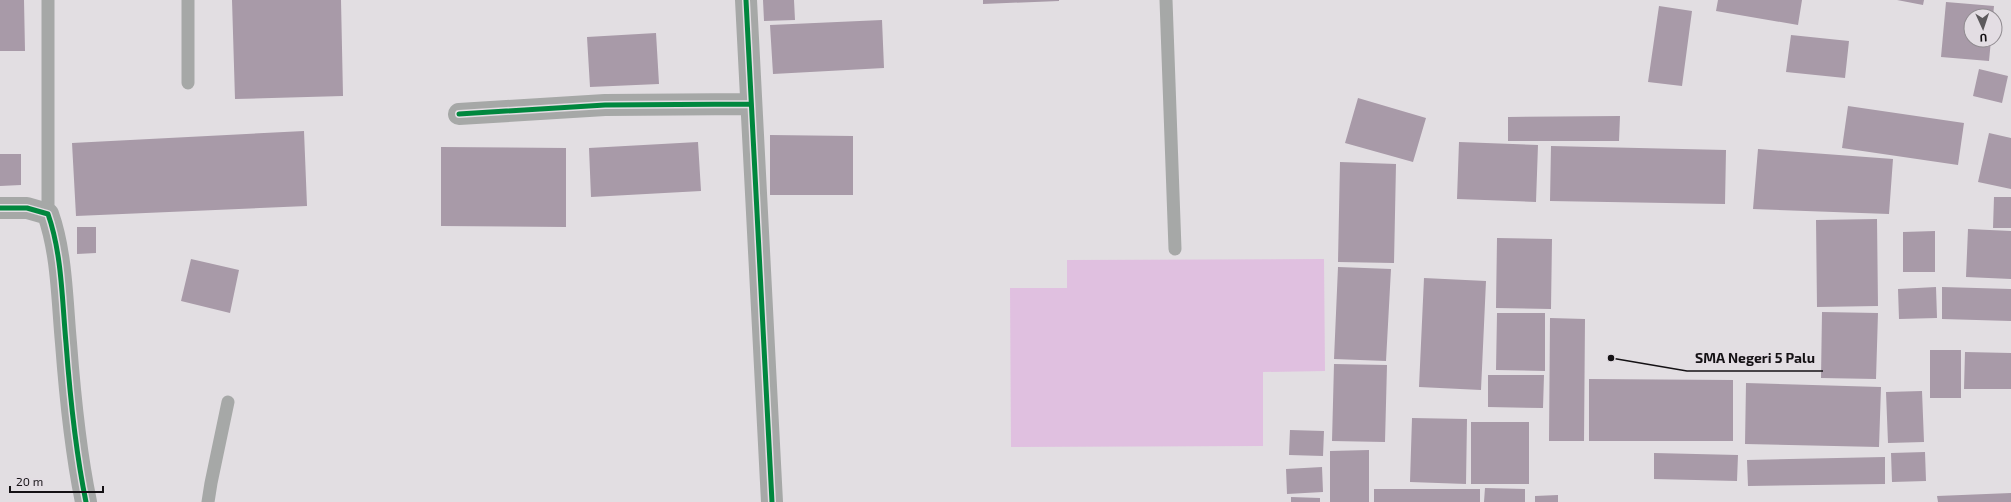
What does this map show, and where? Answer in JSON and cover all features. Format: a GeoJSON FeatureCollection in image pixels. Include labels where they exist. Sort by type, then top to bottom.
{"type":"FeatureCollection","features":[{"type":"Feature","properties":{"kind":"street"},"geometry":{"type":"LineString","coordinates":[[746,0],[772,502]]}},
{"type":"Feature","properties":{"kind":"street"},"geometry":{"type":"LineString","coordinates":[[459,114],[605,105],[751,104]]}},
{"type":"Feature","properties":{"kind":"street"},"geometry":{"type":"LineString","coordinates":[[0,208],[27,208],[48,214],[56,246],[69,390],[80,472],[86,502]]}},
{"type":"Feature","properties":{"kind":"lane"},"geometry":{"type":"LineString","coordinates":[[48,0],[48,214]]}},
{"type":"Feature","properties":{"kind":"lane"},"geometry":{"type":"LineString","coordinates":[[188,0],[188,83]]}},
{"type":"Feature","properties":{"kind":"lane"},"geometry":{"type":"LineString","coordinates":[[1166,0],[1175,249]]}},
{"type":"Feature","properties":{"kind":"lane"},"geometry":{"type":"LineString","coordinates":[[208,502],[228,402]]}},
{"type":"Feature","properties":{"kind":"shaded area"},"geometry":{"type":"Polygon","coordinates":[[[1324,259],[1325,371],[1263,372],[1263,446],[1011,447],[1010,288],[1067,288],[1067,260],[1324,259]]]}},
{"type":"Feature","properties":{"kind":"building"},"geometry":{"type":"Polygon","coordinates":[[[0,0],[24,0],[25,51],[0,51],[0,0]]]}},
{"type":"Feature","properties":{"kind":"building"},"geometry":{"type":"Polygon","coordinates":[[[232,0],[341,0],[343,96],[235,99],[232,0]]]}},
{"type":"Feature","properties":{"kind":"building"},"geometry":{"type":"Polygon","coordinates":[[[763,0],[794,0],[795,20],[764,21],[763,0]]]}},
{"type":"Feature","properties":{"kind":"building"},"geometry":{"type":"Polygon","coordinates":[[[983,0],[1059,0],[1059,1],[983,4],[983,0]]]}},
{"type":"Feature","properties":{"kind":"building"},"geometry":{"type":"Polygon","coordinates":[[[1718,0],[1802,0],[1798,25],[1716,11],[1718,0]]]}},
{"type":"Feature","properties":{"kind":"building"},"geometry":{"type":"Polygon","coordinates":[[[1897,0],[1924,0],[1923,5],[1897,0]]]}},
{"type":"Feature","properties":{"kind":"building"},"geometry":{"type":"Polygon","coordinates":[[[1946,2],[1994,6],[1994,8],[1963,8],[1963,48],[1990,48],[1989,61],[1941,57],[1946,2]]]}},
{"type":"Feature","properties":{"kind":"building"},"geometry":{"type":"Polygon","coordinates":[[[1659,6],[1692,11],[1682,86],[1648,82],[1659,6]]]}},
{"type":"Feature","properties":{"kind":"building"},"geometry":{"type":"Polygon","coordinates":[[[882,20],[884,68],[773,74],[770,25],[882,20]]]}},
{"type":"Feature","properties":{"kind":"building"},"geometry":{"type":"Polygon","coordinates":[[[656,33],[659,84],[590,87],[587,37],[656,33]]]}},
{"type":"Feature","properties":{"kind":"building"},"geometry":{"type":"Polygon","coordinates":[[[1791,35],[1849,41],[1845,78],[1786,72],[1791,35]]]}},
{"type":"Feature","properties":{"kind":"building"},"geometry":{"type":"Polygon","coordinates":[[[1979,69],[2008,76],[2002,103],[1973,96],[1979,69]]]}},
{"type":"Feature","properties":{"kind":"building"},"geometry":{"type":"Polygon","coordinates":[[[1358,98],[1426,118],[1413,162],[1345,143],[1358,98]]]}},
{"type":"Feature","properties":{"kind":"building"},"geometry":{"type":"Polygon","coordinates":[[[1848,106],[1964,123],[1958,165],[1842,148],[1848,106]]]}},
{"type":"Feature","properties":{"kind":"building"},"geometry":{"type":"Polygon","coordinates":[[[1620,116],[1619,141],[1508,141],[1508,117],[1620,116]]]}},
{"type":"Feature","properties":{"kind":"building"},"geometry":{"type":"Polygon","coordinates":[[[304,131],[307,206],[76,216],[72,143],[304,131]]]}},
{"type":"Feature","properties":{"kind":"building"},"geometry":{"type":"Polygon","coordinates":[[[1989,133],[2011,138],[2011,189],[1978,182],[1989,133]]]}},
{"type":"Feature","properties":{"kind":"building"},"geometry":{"type":"Polygon","coordinates":[[[770,135],[853,136],[853,195],[770,195],[770,135]]]}},
{"type":"Feature","properties":{"kind":"building"},"geometry":{"type":"Polygon","coordinates":[[[698,142],[701,191],[591,197],[589,148],[698,142]]]}},
{"type":"Feature","properties":{"kind":"building"},"geometry":{"type":"Polygon","coordinates":[[[1459,142],[1538,145],[1536,202],[1457,199],[1459,142]]]}},
{"type":"Feature","properties":{"kind":"building"},"geometry":{"type":"Polygon","coordinates":[[[1551,146],[1726,150],[1725,204],[1550,201],[1551,146]]]}},
{"type":"Feature","properties":{"kind":"building"},"geometry":{"type":"Polygon","coordinates":[[[441,147],[566,148],[566,227],[441,226],[441,147]]]}},
{"type":"Feature","properties":{"kind":"building"},"geometry":{"type":"Polygon","coordinates":[[[1758,149],[1893,159],[1889,214],[1753,209],[1758,149]]]}},
{"type":"Feature","properties":{"kind":"building"},"geometry":{"type":"Polygon","coordinates":[[[0,154],[21,154],[21,185],[0,186],[0,154]]]}},
{"type":"Feature","properties":{"kind":"building"},"geometry":{"type":"Polygon","coordinates":[[[1340,162],[1396,164],[1394,263],[1338,262],[1340,162]]]}},
{"type":"Feature","properties":{"kind":"building"},"geometry":{"type":"Polygon","coordinates":[[[1994,197],[2011,197],[2011,228],[1993,228],[1994,197]]]}},
{"type":"Feature","properties":{"kind":"building"},"geometry":{"type":"Polygon","coordinates":[[[1877,219],[1878,306],[1817,307],[1816,220],[1877,219]]]}},
{"type":"Feature","properties":{"kind":"building"},"geometry":{"type":"Polygon","coordinates":[[[77,227],[96,227],[96,253],[77,254],[77,227]]]}},
{"type":"Feature","properties":{"kind":"building"},"geometry":{"type":"Polygon","coordinates":[[[1968,229],[2011,231],[2011,279],[1966,277],[1968,229]]]}},
{"type":"Feature","properties":{"kind":"building"},"geometry":{"type":"Polygon","coordinates":[[[1935,231],[1935,272],[1903,272],[1903,232],[1935,231]]]}},
{"type":"Feature","properties":{"kind":"building"},"geometry":{"type":"Polygon","coordinates":[[[1497,238],[1552,239],[1551,309],[1496,308],[1497,238]]]}},
{"type":"Feature","properties":{"kind":"building"},"geometry":{"type":"Polygon","coordinates":[[[191,259],[239,270],[230,313],[181,301],[191,259]]]}},
{"type":"Feature","properties":{"kind":"building"},"geometry":{"type":"Polygon","coordinates":[[[1338,267],[1391,269],[1386,361],[1334,359],[1338,267]]]}},
{"type":"Feature","properties":{"kind":"building"},"geometry":{"type":"Polygon","coordinates":[[[1424,278],[1486,281],[1481,390],[1419,387],[1424,278]]]}},
{"type":"Feature","properties":{"kind":"building"},"geometry":{"type":"Polygon","coordinates":[[[1936,287],[1937,318],[1899,319],[1898,289],[1936,287]]]}},
{"type":"Feature","properties":{"kind":"building"},"geometry":{"type":"Polygon","coordinates":[[[1942,287],[2011,289],[2011,321],[1942,319],[1942,287]]]}},
{"type":"Feature","properties":{"kind":"building"},"geometry":{"type":"Polygon","coordinates":[[[1822,312],[1878,313],[1876,379],[1821,378],[1822,312]]]}},
{"type":"Feature","properties":{"kind":"building"},"geometry":{"type":"Polygon","coordinates":[[[1497,313],[1545,313],[1545,371],[1496,370],[1497,313]]]}},
{"type":"Feature","properties":{"kind":"building"},"geometry":{"type":"Polygon","coordinates":[[[1550,318],[1585,319],[1584,441],[1549,441],[1550,318]]]}},
{"type":"Feature","properties":{"kind":"building"},"geometry":{"type":"Polygon","coordinates":[[[1930,350],[1961,350],[1961,398],[1930,398],[1930,350]]]}},
{"type":"Feature","properties":{"kind":"building"},"geometry":{"type":"Polygon","coordinates":[[[1965,352],[2011,353],[2011,389],[1964,389],[1965,352]]]}},
{"type":"Feature","properties":{"kind":"building"},"geometry":{"type":"Polygon","coordinates":[[[1334,364],[1387,365],[1385,442],[1332,441],[1334,364]]]}},
{"type":"Feature","properties":{"kind":"building"},"geometry":{"type":"Polygon","coordinates":[[[1488,375],[1544,375],[1543,408],[1488,407],[1488,375]]]}},
{"type":"Feature","properties":{"kind":"building"},"geometry":{"type":"Polygon","coordinates":[[[1589,379],[1733,380],[1733,441],[1589,441],[1589,379]]]}},
{"type":"Feature","properties":{"kind":"building"},"geometry":{"type":"Polygon","coordinates":[[[1746,383],[1881,387],[1879,447],[1745,444],[1746,383]]]}},
{"type":"Feature","properties":{"kind":"building"},"geometry":{"type":"Polygon","coordinates":[[[1922,391],[1924,442],[1888,443],[1886,392],[1922,391]]]}},
{"type":"Feature","properties":{"kind":"building"},"geometry":{"type":"Polygon","coordinates":[[[1412,418],[1467,419],[1466,484],[1410,482],[1412,418]]]}},
{"type":"Feature","properties":{"kind":"building"},"geometry":{"type":"Polygon","coordinates":[[[1471,422],[1529,422],[1529,484],[1471,484],[1471,422]]]}},
{"type":"Feature","properties":{"kind":"building"},"geometry":{"type":"Polygon","coordinates":[[[1290,430],[1324,431],[1323,456],[1289,455],[1290,430]]]}},
{"type":"Feature","properties":{"kind":"building"},"geometry":{"type":"Polygon","coordinates":[[[1369,450],[1369,502],[1330,502],[1330,451],[1369,450]]]}},
{"type":"Feature","properties":{"kind":"building"},"geometry":{"type":"Polygon","coordinates":[[[1925,452],[1926,481],[1892,482],[1891,453],[1925,452]]]}},
{"type":"Feature","properties":{"kind":"building"},"geometry":{"type":"Polygon","coordinates":[[[1654,453],[1738,455],[1737,481],[1654,479],[1654,453]]]}},
{"type":"Feature","properties":{"kind":"building"},"geometry":{"type":"Polygon","coordinates":[[[1885,457],[1885,484],[1748,486],[1747,460],[1885,457]]]}},
{"type":"Feature","properties":{"kind":"building"},"geometry":{"type":"Polygon","coordinates":[[[1322,467],[1323,492],[1287,494],[1286,469],[1322,467]]]}},
{"type":"Feature","properties":{"kind":"building"},"geometry":{"type":"Polygon","coordinates":[[[1485,488],[1525,489],[1525,502],[1484,502],[1485,488]]]}},
{"type":"Feature","properties":{"kind":"building"},"geometry":{"type":"Polygon","coordinates":[[[1374,489],[1480,489],[1480,502],[1374,502],[1374,489]]]}},
{"type":"Feature","properties":{"kind":"building"},"geometry":{"type":"Polygon","coordinates":[[[2011,493],[2011,502],[1938,502],[1937,496],[2011,493]]]}},
{"type":"Feature","properties":{"kind":"building"},"geometry":{"type":"Polygon","coordinates":[[[1558,495],[1558,502],[1535,502],[1535,496],[1558,495]]]}},
{"type":"Feature","properties":{"kind":"building"},"geometry":{"type":"Polygon","coordinates":[[[1291,497],[1320,498],[1320,502],[1291,502],[1291,497]]]}},
{"type":"Feature","properties":{"kind":"cycle path"},"geometry":{"type":"LineString","coordinates":[[746,0],[772,502]]}},
{"type":"Feature","properties":{"kind":"cycle path"},"geometry":{"type":"LineString","coordinates":[[459,114],[605,105],[751,104]]}},
{"type":"Feature","properties":{"kind":"cycle path"},"geometry":{"type":"LineString","coordinates":[[0,208],[27,208],[48,214],[53,229],[61,277],[73,422],[86,502]]}},
{"type":"Feature","properties":{"kind":"place","name":"SMA Negeri 5 Palu"},"geometry":{"type":"Point","coordinates":[1611,358]}}]}
